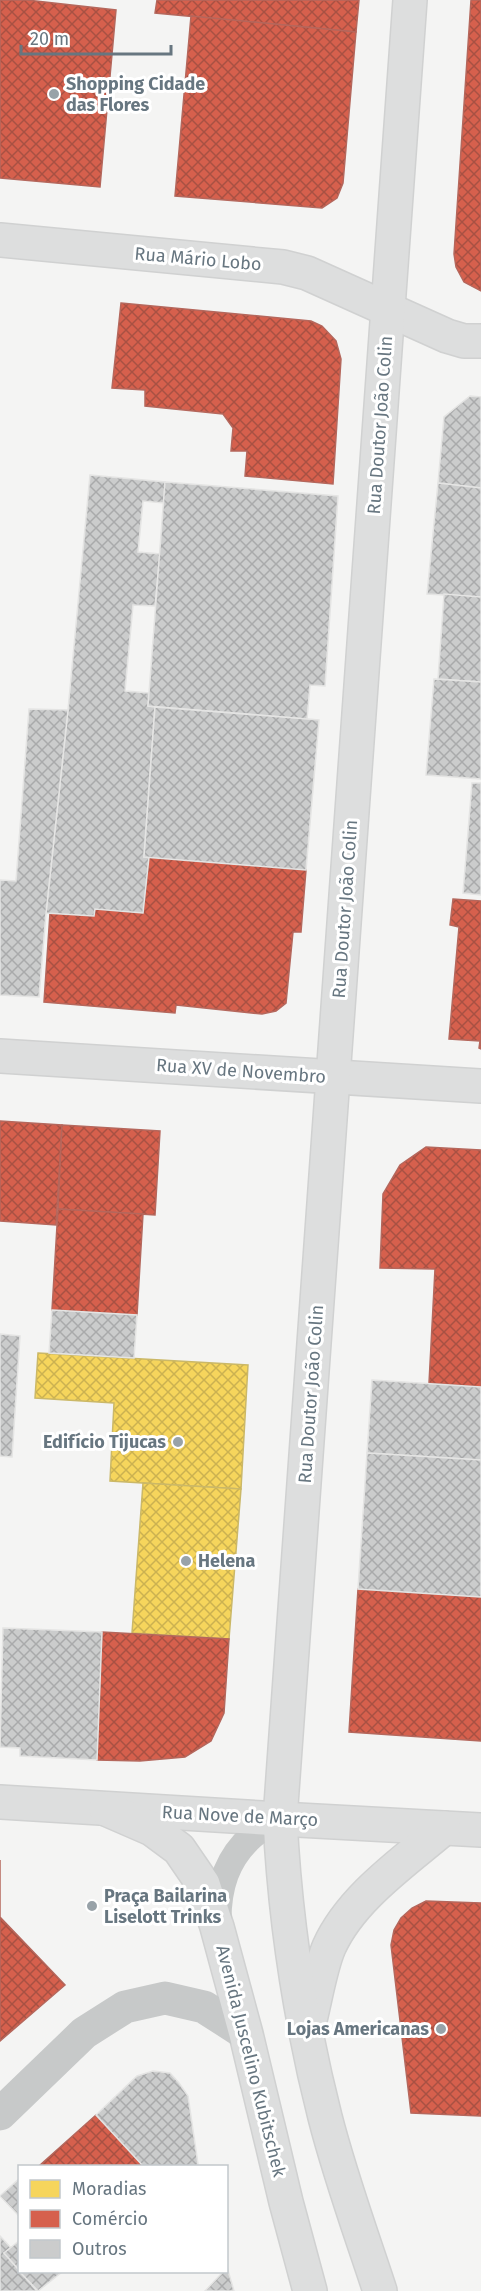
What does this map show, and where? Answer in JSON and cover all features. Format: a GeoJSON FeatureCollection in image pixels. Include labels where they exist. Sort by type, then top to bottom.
{"type":"FeatureCollection","features":[{"type":"Feature","properties":{"kind":"main road","name":"Rua Doutor João Colin"},"geometry":{"type":"LineString","coordinates":[[280,1819],[410,0]]}},
{"type":"Feature","properties":{"kind":"main road","name":"Rua Mário Lobo"},"geometry":{"type":"LineString","coordinates":[[0,240],[283,267],[307,273],[447,336],[481,342]]}},
{"type":"Feature","properties":{"kind":"main road","name":"Rua XV de Novembro"},"geometry":{"type":"LineString","coordinates":[[0,1056],[481,1086]]}},
{"type":"Feature","properties":{"kind":"main road","name":"Rua Nove de Março"},"geometry":{"type":"LineString","coordinates":[[0,1802],[481,1830]]}},
{"type":"Feature","properties":{"kind":"main road","name":"Avenida Juscelino Kubitschek"},"geometry":{"type":"LineString","coordinates":[[106,1809],[152,1829],[178,1850],[202,1884],[218,1927],[310,2291]]}},
{"type":"Feature","properties":{"kind":"main road"},"geometry":{"type":"LineString","coordinates":[[280,1819],[289,1937],[306,2034],[325,2119],[380,2291]]}},
{"type":"Feature","properties":{"kind":"main road"},"geometry":{"type":"LineString","coordinates":[[306,2034],[329,1948],[357,1904],[384,1878],[444,1828]]}},
{"type":"Feature","properties":{"kind":"street"},"geometry":{"type":"LineString","coordinates":[[0,2114],[84,2033],[125,2007],[165,1998],[204,2007],[246,2034]]}},
{"type":"Feature","properties":{"kind":"lane"},"geometry":{"type":"LineString","coordinates":[[218,1927],[218,1894],[230,1862],[252,1836],[280,1819]]}},
{"type":"Feature","properties":{"kind":"building: Moradias","name":"Edifício Tijucas"},"geometry":{"type":"Polygon","coordinates":[[[38,1353],[248,1365],[241,1489],[110,1481],[114,1403],[35,1398],[38,1353]]]}},
{"type":"Feature","properties":{"kind":"building: Moradias","name":"Helena"},"geometry":{"type":"Polygon","coordinates":[[[143,1483],[241,1489],[229,1639],[132,1633],[143,1483]]]}},
{"type":"Feature","properties":{"kind":"building: Comércio","name":"Shopping Cidade das Flores"},"geometry":{"type":"Polygon","coordinates":[[[0,0],[27,0],[116,10],[100,187],[0,178],[0,0]]]}},
{"type":"Feature","properties":{"kind":"building: Comércio"},"geometry":{"type":"Polygon","coordinates":[[[157,0],[359,0],[356,32],[155,13],[157,0]]]}},
{"type":"Feature","properties":{"kind":"building: Comércio"},"geometry":{"type":"Polygon","coordinates":[[[471,0],[481,0],[481,291],[464,282],[456,267],[454,254],[471,0]]]}},
{"type":"Feature","properties":{"kind":"building: Comércio"},"geometry":{"type":"Polygon","coordinates":[[[191,16],[356,32],[343,183],[337,198],[322,208],[175,196],[191,16]]]}},
{"type":"Feature","properties":{"kind":"building: Comércio"},"geometry":{"type":"Polygon","coordinates":[[[121,303],[311,321],[322,326],[336,341],[341,359],[333,484],[245,476],[247,451],[231,451],[233,428],[223,414],[145,406],[145,390],[112,388],[121,303]]]}},
{"type":"Feature","properties":{"kind":"building: Comércio"},"geometry":{"type":"Polygon","coordinates":[[[149,857],[306,870],[301,932],[293,932],[286,1003],[276,1011],[262,1014],[176,1005],[175,1013],[44,1002],[50,913],[94,916],[95,909],[143,913],[149,857]]]}},
{"type":"Feature","properties":{"kind":"building: Comércio"},"geometry":{"type":"Polygon","coordinates":[[[453,899],[481,901],[481,1049],[479,1048],[480,1041],[449,1039],[459,927],[450,925],[453,899]]]}},
{"type":"Feature","properties":{"kind":"building: Comércio"},"geometry":{"type":"Polygon","coordinates":[[[0,1121],[62,1125],[56,1225],[0,1221],[0,1121]]]}},
{"type":"Feature","properties":{"kind":"building: Comércio"},"geometry":{"type":"Polygon","coordinates":[[[62,1125],[160,1131],[155,1215],[58,1209],[62,1125]]]}},
{"type":"Feature","properties":{"kind":"building: Comércio"},"geometry":{"type":"Polygon","coordinates":[[[426,1147],[481,1150],[481,1387],[429,1383],[435,1269],[380,1268],[383,1194],[400,1165],[426,1147]]]}},
{"type":"Feature","properties":{"kind":"building: Comércio"},"geometry":{"type":"Polygon","coordinates":[[[58,1209],[143,1214],[137,1315],[52,1310],[58,1209]]]}},
{"type":"Feature","properties":{"kind":"building: Comércio"},"geometry":{"type":"Polygon","coordinates":[[[358,1589],[481,1597],[481,1741],[349,1732],[358,1589]]]}},
{"type":"Feature","properties":{"kind":"building: Comércio"},"geometry":{"type":"Polygon","coordinates":[[[102,1632],[229,1639],[224,1713],[211,1741],[185,1757],[140,1761],[97,1760],[102,1632]]]}},
{"type":"Feature","properties":{"kind":"building: Comércio","name":"Lojas Americanas"},"geometry":{"type":"Polygon","coordinates":[[[426,1901],[481,1903],[481,2116],[411,2113],[391,1945],[394,1930],[401,1918],[412,1908],[426,1901]]]}},
{"type":"Feature","properties":{"kind":"building: Comércio"},"geometry":{"type":"Polygon","coordinates":[[[0,1917],[65,1985],[0,2041],[0,1917]]]}},
{"type":"Feature","properties":{"kind":"building: Comércio"},"geometry":{"type":"Polygon","coordinates":[[[96,2115],[142,2165],[40,2165],[96,2115]]]}},
{"type":"Feature","properties":{"kind":"building: Outros"},"geometry":{"type":"Polygon","coordinates":[[[470,396],[481,397],[481,488],[438,483],[444,417],[470,396]]]}},
{"type":"Feature","properties":{"kind":"building: Outros"},"geometry":{"type":"Polygon","coordinates":[[[90,475],[165,482],[164,503],[143,501],[138,552],[160,554],[155,606],[133,605],[125,691],[149,693],[148,706],[155,707],[144,857],[149,857],[143,913],[95,909],[94,916],[46,913],[90,475]]]}},
{"type":"Feature","properties":{"kind":"building: Outros"},"geometry":{"type":"Polygon","coordinates":[[[165,482],[338,496],[325,686],[310,685],[307,719],[148,706],[165,482]]]}},
{"type":"Feature","properties":{"kind":"building: Outros"},"geometry":{"type":"Polygon","coordinates":[[[438,483],[481,488],[481,597],[427,594],[438,483]]]}},
{"type":"Feature","properties":{"kind":"building: Outros"},"geometry":{"type":"Polygon","coordinates":[[[444,594],[481,597],[481,682],[438,679],[444,594]]]}},
{"type":"Feature","properties":{"kind":"building: Outros"},"geometry":{"type":"Polygon","coordinates":[[[434,679],[481,682],[481,779],[426,775],[434,679]]]}},
{"type":"Feature","properties":{"kind":"building: Outros"},"geometry":{"type":"Polygon","coordinates":[[[155,707],[319,720],[306,870],[144,857],[155,707]]]}},
{"type":"Feature","properties":{"kind":"building: Outros"},"geometry":{"type":"Polygon","coordinates":[[[29,709],[68,710],[39,997],[0,995],[0,880],[16,881],[29,709]]]}},
{"type":"Feature","properties":{"kind":"building: Outros"},"geometry":{"type":"Polygon","coordinates":[[[472,783],[481,783],[481,895],[463,893],[472,783]]]}},
{"type":"Feature","properties":{"kind":"building: Outros"},"geometry":{"type":"Polygon","coordinates":[[[52,1310],[137,1315],[134,1358],[49,1353],[52,1310]]]}},
{"type":"Feature","properties":{"kind":"building: Outros"},"geometry":{"type":"Polygon","coordinates":[[[0,1334],[20,1336],[12,1457],[0,1456],[0,1334]]]}},
{"type":"Feature","properties":{"kind":"building: Outros"},"geometry":{"type":"Polygon","coordinates":[[[372,1380],[481,1387],[481,1460],[367,1453],[372,1380]]]}},
{"type":"Feature","properties":{"kind":"building: Outros"},"geometry":{"type":"Polygon","coordinates":[[[367,1453],[481,1460],[481,1597],[358,1589],[367,1453]]]}},
{"type":"Feature","properties":{"kind":"building: Outros"},"geometry":{"type":"Polygon","coordinates":[[[3,1628],[102,1632],[97,1760],[20,1756],[20,1748],[0,1747],[3,1628]]]}},
{"type":"Feature","properties":{"kind":"building: Outros"},"geometry":{"type":"Polygon","coordinates":[[[153,2071],[170,2073],[188,2096],[197,2165],[142,2165],[96,2115],[137,2076],[153,2071]]]}},
{"type":"Feature","properties":{"kind":"building: Outros"},"geometry":{"type":"Polygon","coordinates":[[[18,2180],[18,2215],[0,2196],[18,2180]]]}},
{"type":"Feature","properties":{"kind":"building: Outros"},"geometry":{"type":"Polygon","coordinates":[[[0,2236],[11,2248],[4,2253],[18,2269],[18,2273],[21,2273],[37,2291],[0,2291],[0,2236]]]}},
{"type":"Feature","properties":{"kind":"building: Outros"},"geometry":{"type":"Polygon","coordinates":[[[18,2242],[18,2269],[4,2253],[18,2242]]]}},
{"type":"Feature","properties":{"kind":"building: Outros"},"geometry":{"type":"Polygon","coordinates":[[[228,2270],[234,2291],[205,2291],[222,2273],[228,2273],[228,2270]]]}},
{"type":"Feature","properties":{"kind":"building: Outros"},"geometry":{"type":"Polygon","coordinates":[[[21,2273],[61,2273],[38,2291],[21,2273]]]}},
{"type":"Feature","properties":{"kind":"place","name":"Shopping Cidade das Flores"},"geometry":{"type":"Point","coordinates":[54,94]}},
{"type":"Feature","properties":{"kind":"place","name":"Edifício Tijucas"},"geometry":{"type":"Point","coordinates":[178,1442]}},
{"type":"Feature","properties":{"kind":"place","name":"Helena"},"geometry":{"type":"Point","coordinates":[186,1561]}},
{"type":"Feature","properties":{"kind":"place","name":"Praça Bailarina Liselott Trinks"},"geometry":{"type":"Point","coordinates":[92,1906]}},
{"type":"Feature","properties":{"kind":"place","name":"Lojas Americanas"},"geometry":{"type":"Point","coordinates":[441,2029]}}]}
